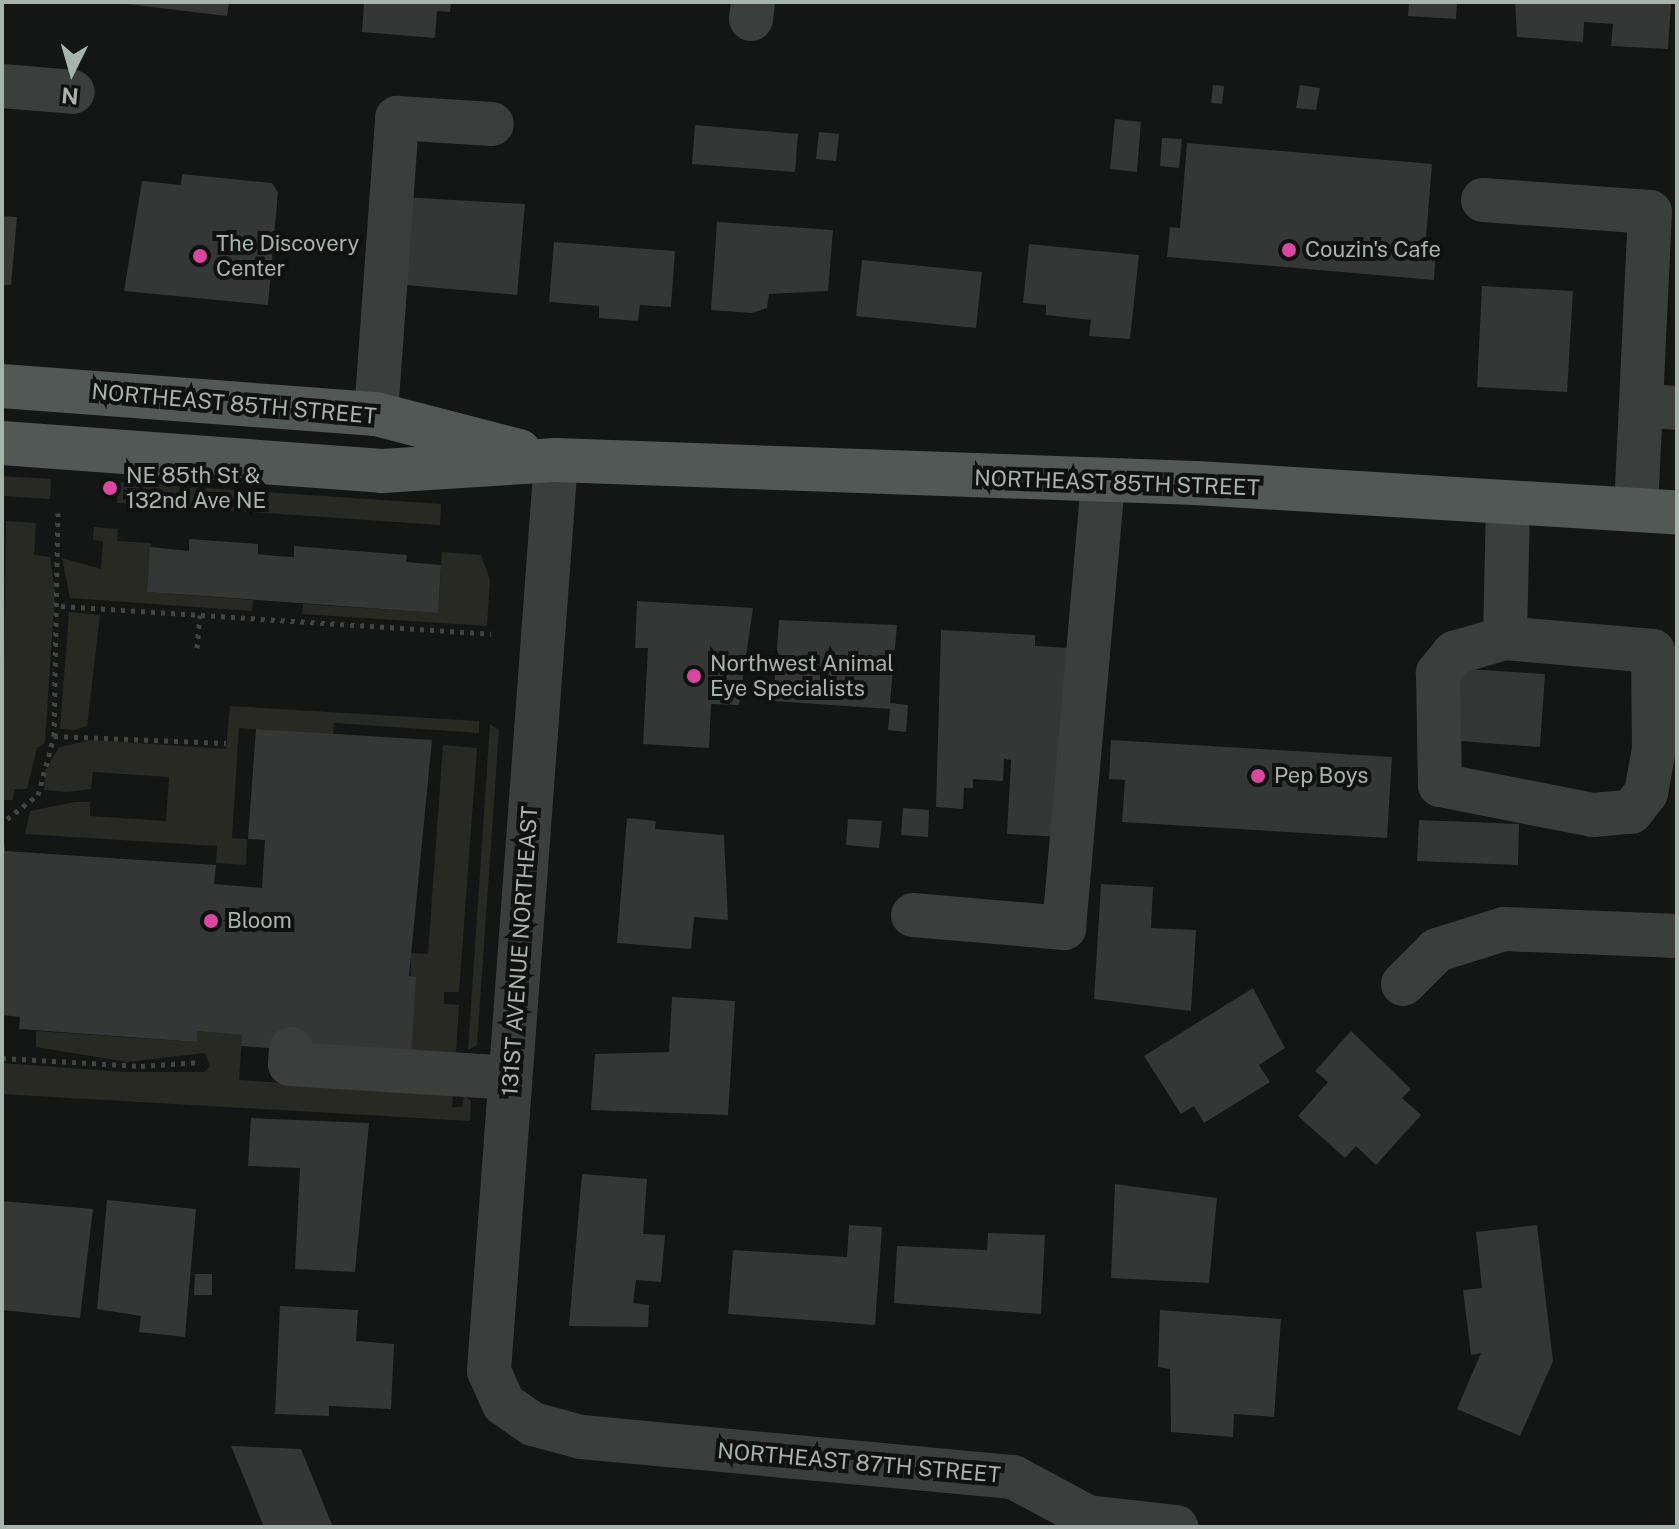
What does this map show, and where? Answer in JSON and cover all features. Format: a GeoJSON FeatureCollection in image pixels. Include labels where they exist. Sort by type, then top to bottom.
{"type":"FeatureCollection","features":[{"type":"Feature","properties":{"kind":"main road","name":"NORTHEAST 85TH STREET"},"geometry":{"type":"LineString","coordinates":[[2,386],[376,414],[556,460]]}},
{"type":"Feature","properties":{"kind":"main road","name":"NORTHEAST 85TH STREET"},"geometry":{"type":"LineString","coordinates":[[2,443],[382,471],[556,460],[1656,511]]}},
{"type":"Feature","properties":{"kind":"street"},"geometry":{"type":"LineString","coordinates":[[2,86],[73,92]]}},
{"type":"Feature","properties":{"kind":"street"},"geometry":{"type":"LineString","coordinates":[[376,414],[397,118],[492,124]]}},
{"type":"Feature","properties":{"kind":"street"},"geometry":{"type":"LineString","coordinates":[[1483,200],[1650,212],[1663,256],[1656,511]]}},
{"type":"Feature","properties":{"kind":"street","name":"131ST AVENUE NORTHEAST"},"geometry":{"type":"LineString","coordinates":[[533,1424],[504,1404],[489,1371],[556,460]]}},
{"type":"Feature","properties":{"kind":"street"},"geometry":{"type":"LineString","coordinates":[[913,915],[1064,928],[1103,483]]}},
{"type":"Feature","properties":{"kind":"street"},"geometry":{"type":"LineString","coordinates":[[1505,638],[1508,503]]}},
{"type":"Feature","properties":{"kind":"street"},"geometry":{"type":"LineString","coordinates":[[1505,638],[1653,651],[1654,749],[1646,793],[1631,812],[1593,815],[1440,785],[1438,673],[1454,653],[1505,638]]}},
{"type":"Feature","properties":{"kind":"street"},"geometry":{"type":"LineString","coordinates":[[1403,984],[1437,950],[1504,929],[1677,936]]}},
{"type":"Feature","properties":{"kind":"street"},"geometry":{"type":"LineString","coordinates":[[291,1049],[290,1064],[510,1078]]}},
{"type":"Feature","properties":{"kind":"street","name":"NORTHEAST 87TH STREET"},"geometry":{"type":"LineString","coordinates":[[533,1424],[581,1437],[1013,1477],[1087,1522],[1176,1527]]}},
{"type":"Feature","properties":{"kind":"path"},"geometry":{"type":"LineString","coordinates":[[7,819],[38,795],[54,736],[61,606],[58,513]]}},
{"type":"Feature","properties":{"kind":"path"},"geometry":{"type":"LineString","coordinates":[[61,606],[491,634]]}},
{"type":"Feature","properties":{"kind":"path"},"geometry":{"type":"LineString","coordinates":[[197,648],[200,615]]}},
{"type":"Feature","properties":{"kind":"path"},"geometry":{"type":"LineString","coordinates":[[54,736],[226,743]]}},
{"type":"Feature","properties":{"kind":"path"},"geometry":{"type":"LineString","coordinates":[[2,1058],[129,1066],[201,1062]]}},
{"type":"Feature","properties":{"kind":"shaded area"},"geometry":{"type":"Polygon","coordinates":[[[2,476],[51,479],[50,499],[2,496],[2,476]]]}},
{"type":"Feature","properties":{"kind":"shaded area"},"geometry":{"type":"Polygon","coordinates":[[[118,482],[441,504],[440,525],[117,503],[118,482]]]}},
{"type":"Feature","properties":{"kind":"shaded area"},"geometry":{"type":"Polygon","coordinates":[[[6,521],[36,523],[34,555],[50,557],[55,591],[45,743],[37,748],[27,789],[14,789],[13,800],[2,800],[6,521]]]}},
{"type":"Feature","properties":{"kind":"shaded area"},"geometry":{"type":"Polygon","coordinates":[[[94,527],[118,529],[117,541],[151,543],[147,592],[253,600],[252,611],[70,598],[62,558],[101,569],[103,541],[93,540],[94,527]]]}},
{"type":"Feature","properties":{"kind":"shaded area"},"geometry":{"type":"Polygon","coordinates":[[[442,552],[481,555],[490,580],[487,626],[302,614],[303,604],[438,613],[442,552]]]}},
{"type":"Feature","properties":{"kind":"shaded area"},"geometry":{"type":"Polygon","coordinates":[[[69,612],[100,615],[87,726],[75,730],[60,729],[69,612]]]}},
{"type":"Feature","properties":{"kind":"shaded area"},"geometry":{"type":"Polygon","coordinates":[[[230,706],[479,721],[479,733],[334,723],[333,735],[239,728],[232,838],[247,839],[246,865],[216,863],[217,846],[25,834],[30,811],[75,802],[90,802],[90,816],[166,821],[169,777],[93,772],[91,789],[67,792],[44,790],[45,771],[59,747],[92,740],[226,749],[230,706]]]}},
{"type":"Feature","properties":{"kind":"shaded area"},"geometry":{"type":"Polygon","coordinates":[[[490,724],[499,730],[477,1045],[468,1050],[490,724]]]}},
{"type":"Feature","properties":{"kind":"shaded area"},"geometry":{"type":"Polygon","coordinates":[[[443,745],[477,748],[459,992],[444,992],[444,1004],[459,1005],[456,1053],[411,1050],[411,953],[428,954],[443,745]]]}},
{"type":"Feature","properties":{"kind":"shaded area"},"geometry":{"type":"Polygon","coordinates":[[[36,1031],[196,1042],[197,1031],[242,1035],[239,1080],[453,1094],[452,1107],[462,1107],[464,1095],[471,1101],[470,1121],[2,1094],[2,1063],[125,1072],[204,1072],[210,1066],[205,1053],[127,1062],[36,1047],[36,1031]]]}},
{"type":"Feature","properties":{"kind":"building"},"geometry":{"type":"Polygon","coordinates":[[[110,2],[229,2],[227,16],[110,2]]]}},
{"type":"Feature","properties":{"kind":"building"},"geometry":{"type":"Polygon","coordinates":[[[364,2],[451,2],[450,12],[437,11],[435,38],[362,32],[364,2]]]}},
{"type":"Feature","properties":{"kind":"building"},"geometry":{"type":"Polygon","coordinates":[[[1409,2],[1457,2],[1456,19],[1408,16],[1409,2]]]}},
{"type":"Feature","properties":{"kind":"building"},"geometry":{"type":"Polygon","coordinates":[[[1515,2],[1671,2],[1668,49],[1611,46],[1613,24],[1584,22],[1583,42],[1517,37],[1515,2]]]}},
{"type":"Feature","properties":{"kind":"building"},"geometry":{"type":"Polygon","coordinates":[[[1213,85],[1224,86],[1222,104],[1211,103],[1213,85]]]}},
{"type":"Feature","properties":{"kind":"building"},"geometry":{"type":"Polygon","coordinates":[[[1300,85],[1320,88],[1316,110],[1296,108],[1300,85]]]}},
{"type":"Feature","properties":{"kind":"building"},"geometry":{"type":"Polygon","coordinates":[[[1115,119],[1141,122],[1137,172],[1110,169],[1115,119]]]}},
{"type":"Feature","properties":{"kind":"building"},"geometry":{"type":"Polygon","coordinates":[[[695,125],[798,134],[795,172],[692,164],[695,125]]]}},
{"type":"Feature","properties":{"kind":"building"},"geometry":{"type":"Polygon","coordinates":[[[819,132],[839,134],[836,161],[816,159],[819,132]]]}},
{"type":"Feature","properties":{"kind":"building"},"geometry":{"type":"Polygon","coordinates":[[[1162,138],[1182,139],[1179,168],[1160,166],[1162,138]]]}},
{"type":"Feature","properties":{"kind":"building"},"geometry":{"type":"Polygon","coordinates":[[[1187,143],[1432,164],[1425,250],[1436,251],[1434,280],[1167,257],[1170,227],[1180,228],[1187,143]]]}},
{"type":"Feature","properties":{"kind":"building","name":"The Discovery Center"},"geometry":{"type":"Polygon","coordinates":[[[182,174],[272,183],[278,192],[268,305],[124,291],[142,181],[181,185],[182,174]]]}},
{"type":"Feature","properties":{"kind":"building"},"geometry":{"type":"Polygon","coordinates":[[[402,197],[525,204],[517,295],[394,284],[402,197]]]}},
{"type":"Feature","properties":{"kind":"building"},"geometry":{"type":"Polygon","coordinates":[[[2,216],[17,217],[11,285],[2,285],[2,216]]]}},
{"type":"Feature","properties":{"kind":"building"},"geometry":{"type":"Polygon","coordinates":[[[717,222],[833,230],[828,291],[769,294],[767,308],[752,313],[711,310],[717,222]]]}},
{"type":"Feature","properties":{"kind":"building"},"geometry":{"type":"Polygon","coordinates":[[[554,242],[675,251],[671,307],[640,305],[638,321],[599,318],[599,306],[549,302],[554,242]]]}},
{"type":"Feature","properties":{"kind":"building"},"geometry":{"type":"Polygon","coordinates":[[[1029,244],[1139,255],[1130,339],[1089,336],[1091,320],[1046,315],[1046,305],[1023,303],[1029,244]]]}},
{"type":"Feature","properties":{"kind":"building"},"geometry":{"type":"Polygon","coordinates":[[[862,260],[982,272],[976,328],[856,316],[862,260]]]}},
{"type":"Feature","properties":{"kind":"building"},"geometry":{"type":"Polygon","coordinates":[[[1482,286],[1573,291],[1567,392],[1477,387],[1482,286]]]}},
{"type":"Feature","properties":{"kind":"building"},"geometry":{"type":"Polygon","coordinates":[[[189,539],[258,544],[258,554],[276,556],[294,557],[294,546],[407,555],[406,562],[441,565],[438,613],[147,592],[150,547],[189,551],[189,539]]]}},
{"type":"Feature","properties":{"kind":"building","name":"Northwest Animal Eye Specialists"},"geometry":{"type":"Polygon","coordinates":[[[637,601],[753,608],[739,705],[711,704],[709,748],[643,744],[648,648],[635,648],[637,601]]]}},
{"type":"Feature","properties":{"kind":"building"},"geometry":{"type":"Polygon","coordinates":[[[779,620],[897,625],[890,703],[908,705],[906,732],[888,730],[890,709],[773,701],[779,620]]]}},
{"type":"Feature","properties":{"kind":"building"},"geometry":{"type":"Polygon","coordinates":[[[941,630],[1035,635],[1035,646],[1071,648],[1061,837],[1007,834],[1011,760],[1004,759],[1003,781],[973,779],[973,788],[964,788],[963,809],[936,807],[941,630]]]}},
{"type":"Feature","properties":{"kind":"building"},"geometry":{"type":"Polygon","coordinates":[[[1450,668],[1545,674],[1540,747],[1445,740],[1450,668]]]}},
{"type":"Feature","properties":{"kind":"building","name":"Bloom"},"geometry":{"type":"Polygon","coordinates":[[[256,729],[432,740],[409,976],[416,977],[411,1058],[241,1046],[242,1035],[197,1031],[197,1042],[19,1029],[20,1017],[2,1015],[2,818],[5,851],[216,865],[214,884],[262,888],[265,840],[248,839],[256,729]]]}},
{"type":"Feature","properties":{"kind":"building"},"geometry":{"type":"Polygon","coordinates":[[[1111,740],[1392,757],[1387,838],[1122,822],[1125,780],[1109,779],[1111,740]]]}},
{"type":"Feature","properties":{"kind":"building"},"geometry":{"type":"Polygon","coordinates":[[[903,808],[929,810],[928,837],[901,835],[903,808]]]}},
{"type":"Feature","properties":{"kind":"building"},"geometry":{"type":"Polygon","coordinates":[[[627,818],[656,821],[655,829],[724,835],[728,920],[694,917],[691,949],[617,943],[627,818]]]}},
{"type":"Feature","properties":{"kind":"building"},"geometry":{"type":"Polygon","coordinates":[[[848,819],[882,821],[879,848],[846,845],[848,819]]]}},
{"type":"Feature","properties":{"kind":"building"},"geometry":{"type":"Polygon","coordinates":[[[1419,820],[1519,824],[1518,865],[1417,861],[1419,820]]]}},
{"type":"Feature","properties":{"kind":"building"},"geometry":{"type":"Polygon","coordinates":[[[1101,884],[1153,887],[1151,928],[1196,930],[1191,1011],[1094,999],[1101,884]]]}},
{"type":"Feature","properties":{"kind":"building"},"geometry":{"type":"Polygon","coordinates":[[[1253,988],[1285,1048],[1259,1065],[1270,1082],[1204,1123],[1194,1106],[1181,1114],[1144,1056],[1253,988]]]}},
{"type":"Feature","properties":{"kind":"building"},"geometry":{"type":"Polygon","coordinates":[[[672,997],[735,1001],[728,1115],[591,1110],[595,1054],[669,1052],[672,997]]]}},
{"type":"Feature","properties":{"kind":"building"},"geometry":{"type":"Polygon","coordinates":[[[1351,1031],[1411,1089],[1402,1098],[1421,1115],[1376,1165],[1356,1146],[1345,1158],[1298,1116],[1328,1082],[1315,1071],[1351,1031]]]}},
{"type":"Feature","properties":{"kind":"building"},"geometry":{"type":"Polygon","coordinates":[[[251,1118],[369,1123],[355,1272],[295,1269],[300,1168],[248,1166],[251,1118]]]}},
{"type":"Feature","properties":{"kind":"building"},"geometry":{"type":"Polygon","coordinates":[[[582,1174],[647,1179],[643,1234],[665,1235],[661,1282],[636,1280],[633,1303],[649,1305],[648,1327],[569,1326],[582,1174]]]}},
{"type":"Feature","properties":{"kind":"building"},"geometry":{"type":"Polygon","coordinates":[[[1115,1184],[1217,1198],[1209,1283],[1111,1278],[1115,1184]]]}},
{"type":"Feature","properties":{"kind":"building"},"geometry":{"type":"Polygon","coordinates":[[[107,1200],[196,1209],[185,1337],[139,1332],[141,1316],[97,1309],[107,1200]]]}},
{"type":"Feature","properties":{"kind":"building"},"geometry":{"type":"Polygon","coordinates":[[[2,1201],[93,1209],[80,1318],[2,1310],[2,1201]]]}},
{"type":"Feature","properties":{"kind":"building"},"geometry":{"type":"Polygon","coordinates":[[[849,1225],[882,1227],[875,1325],[728,1314],[733,1250],[847,1257],[849,1225]]]}},
{"type":"Feature","properties":{"kind":"building"},"geometry":{"type":"Polygon","coordinates":[[[1537,1225],[1553,1361],[1520,1436],[1457,1409],[1481,1353],[1471,1355],[1463,1290],[1482,1288],[1476,1232],[1537,1225]]]}},
{"type":"Feature","properties":{"kind":"building"},"geometry":{"type":"Polygon","coordinates":[[[988,1233],[1045,1235],[1041,1314],[894,1303],[897,1246],[987,1250],[988,1233]]]}},
{"type":"Feature","properties":{"kind":"building"},"geometry":{"type":"Polygon","coordinates":[[[195,1274],[212,1274],[212,1295],[194,1295],[195,1274]]]}},
{"type":"Feature","properties":{"kind":"building"},"geometry":{"type":"Polygon","coordinates":[[[280,1306],[358,1310],[356,1341],[394,1344],[391,1409],[329,1406],[329,1416],[275,1414],[280,1306]]]}},
{"type":"Feature","properties":{"kind":"building"},"geometry":{"type":"Polygon","coordinates":[[[1160,1310],[1281,1319],[1274,1417],[1234,1414],[1233,1437],[1171,1432],[1170,1369],[1158,1367],[1160,1310]]]}},
{"type":"Feature","properties":{"kind":"building"},"geometry":{"type":"Polygon","coordinates":[[[231,1446],[301,1449],[333,1527],[264,1527],[231,1446]]]}},
{"type":"Feature","properties":{"kind":"place","name":"Couzin's Cafe"},"geometry":{"type":"Point","coordinates":[1289,250]}},
{"type":"Feature","properties":{"kind":"place","name":"The Discovery Center"},"geometry":{"type":"Point","coordinates":[200,256]}},
{"type":"Feature","properties":{"kind":"place","name":"NE 85th St & 132nd Ave NE"},"geometry":{"type":"Point","coordinates":[110,488]}},
{"type":"Feature","properties":{"kind":"place","name":"Northwest Animal Eye Specialists"},"geometry":{"type":"Point","coordinates":[694,676]}},
{"type":"Feature","properties":{"kind":"place","name":"Pep Boys"},"geometry":{"type":"Point","coordinates":[1258,776]}},
{"type":"Feature","properties":{"kind":"place","name":"Bloom"},"geometry":{"type":"Point","coordinates":[211,921]}}]}
